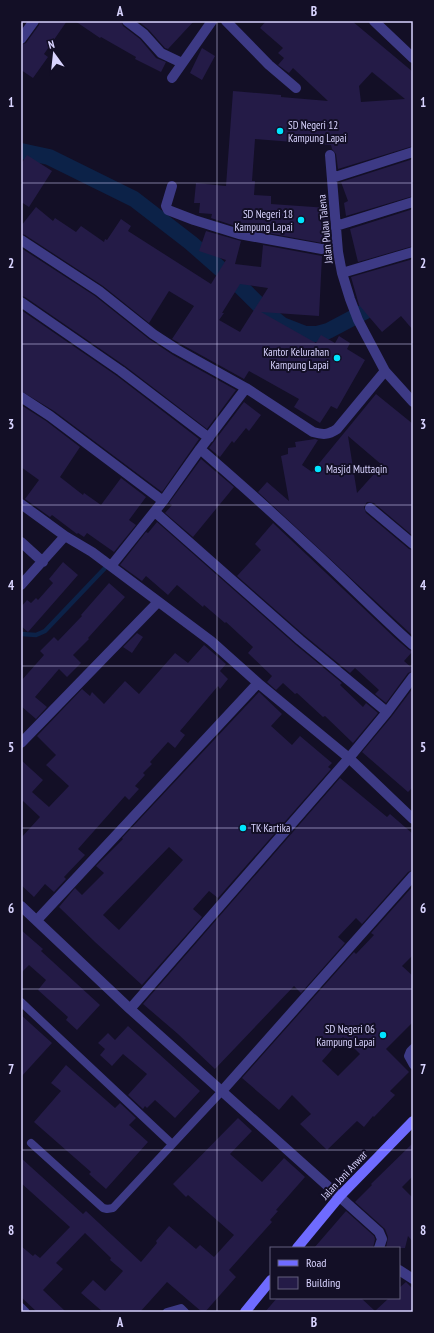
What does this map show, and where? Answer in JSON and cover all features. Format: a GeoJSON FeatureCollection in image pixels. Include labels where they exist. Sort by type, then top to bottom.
{"type":"FeatureCollection","features":[{"type":"Feature","properties":{"kind":"main road","name":"Jalan Joni Anwar"},"geometry":{"type":"LineString","coordinates":[[298,1247],[340,1196],[413,1121]]}},
{"type":"Feature","properties":{"kind":"main road"},"geometry":{"type":"LineString","coordinates":[[245,1312],[270,1281]]}},
{"type":"Feature","properties":{"kind":"street"},"geometry":{"type":"LineString","coordinates":[[21,39],[34,21]]}},
{"type":"Feature","properties":{"kind":"street"},"geometry":{"type":"LineString","coordinates":[[127,21],[144,34],[161,53],[182,63]]}},
{"type":"Feature","properties":{"kind":"street"},"geometry":{"type":"LineString","coordinates":[[172,78],[212,21]]}},
{"type":"Feature","properties":{"kind":"street"},"geometry":{"type":"LineString","coordinates":[[226,21],[269,65],[296,88]]}},
{"type":"Feature","properties":{"kind":"street"},"geometry":{"type":"LineString","coordinates":[[374,21],[413,58]]}},
{"type":"Feature","properties":{"kind":"street"},"geometry":{"type":"LineString","coordinates":[[332,178],[413,152]]}},
{"type":"Feature","properties":{"kind":"street","name":"Jalan Pulau Talena"},"geometry":{"type":"LineString","coordinates":[[330,156],[338,252],[342,273],[358,320],[385,371]]}},
{"type":"Feature","properties":{"kind":"street"},"geometry":{"type":"LineString","coordinates":[[172,186],[166,206],[168,210],[239,234],[338,252]]}},
{"type":"Feature","properties":{"kind":"street"},"geometry":{"type":"LineString","coordinates":[[336,226],[413,202]]}},
{"type":"Feature","properties":{"kind":"street"},"geometry":{"type":"LineString","coordinates":[[21,240],[99,292],[153,334],[176,349],[246,388],[313,432],[321,435],[329,434],[337,429],[385,371],[413,402]]}},
{"type":"Feature","properties":{"kind":"street"},"geometry":{"type":"LineString","coordinates":[[342,273],[413,252]]}},
{"type":"Feature","properties":{"kind":"street"},"geometry":{"type":"LineString","coordinates":[[21,302],[121,371],[209,438]]}},
{"type":"Feature","properties":{"kind":"street"},"geometry":{"type":"LineString","coordinates":[[111,566],[155,512],[246,388]]}},
{"type":"Feature","properties":{"kind":"street"},"geometry":{"type":"LineString","coordinates":[[21,396],[163,501]]}},
{"type":"Feature","properties":{"kind":"street"},"geometry":{"type":"LineString","coordinates":[[200,449],[308,546],[377,613],[413,645]]}},
{"type":"Feature","properties":{"kind":"street"},"geometry":{"type":"LineString","coordinates":[[21,504],[65,536],[92,552],[211,641],[258,683],[349,758],[413,819]]}},
{"type":"Feature","properties":{"kind":"street"},"geometry":{"type":"LineString","coordinates":[[370,508],[413,544]]}},
{"type":"Feature","properties":{"kind":"street"},"geometry":{"type":"LineString","coordinates":[[155,512],[300,640],[387,712]]}},
{"type":"Feature","properties":{"kind":"street"},"geometry":{"type":"LineString","coordinates":[[21,585],[65,536]]}},
{"type":"Feature","properties":{"kind":"street"},"geometry":{"type":"LineString","coordinates":[[21,542],[43,562]]}},
{"type":"Feature","properties":{"kind":"street"},"geometry":{"type":"LineString","coordinates":[[21,743],[158,602]]}},
{"type":"Feature","properties":{"kind":"street"},"geometry":{"type":"LineString","coordinates":[[130,1009],[349,758],[387,712],[413,677]]}},
{"type":"Feature","properties":{"kind":"street"},"geometry":{"type":"LineString","coordinates":[[37,920],[258,683]]}},
{"type":"Feature","properties":{"kind":"street"},"geometry":{"type":"LineString","coordinates":[[222,1091],[413,876]]}},
{"type":"Feature","properties":{"kind":"street"},"geometry":{"type":"LineString","coordinates":[[21,906],[130,1009],[381,1234],[382,1239],[378,1247]]}},
{"type":"Feature","properties":{"kind":"street"},"geometry":{"type":"LineString","coordinates":[[400,1271],[413,1279]]}},
{"type":"Feature","properties":{"kind":"lane"},"geometry":{"type":"LineString","coordinates":[[21,1002],[172,1144]]}},
{"type":"Feature","properties":{"kind":"lane"},"geometry":{"type":"LineString","coordinates":[[413,1048],[408,1056],[413,1065]]}},
{"type":"Feature","properties":{"kind":"lane"},"geometry":{"type":"LineString","coordinates":[[31,1143],[103,1208],[113,1208],[222,1091]]}},
{"type":"Feature","properties":{"kind":"lane"},"geometry":{"type":"LineString","coordinates":[[21,1307],[26,1312]]}},
{"type":"Feature","properties":{"kind":"lane"},"geometry":{"type":"LineString","coordinates":[[168,1312],[181,1308],[185,1312]]}},
{"type":"Feature","properties":{"kind":"building"},"geometry":{"type":"Polygon","coordinates":[[[40,21],[67,21],[44,54],[48,57],[33,78],[21,70],[21,45],[26,43],[39,25],[40,21]]]}},
{"type":"Feature","properties":{"kind":"building"},"geometry":{"type":"Polygon","coordinates":[[[75,21],[121,21],[123,26],[140,39],[156,58],[166,62],[161,72],[135,59],[136,57],[101,37],[100,38],[75,21]]]}},
{"type":"Feature","properties":{"kind":"building"},"geometry":{"type":"Polygon","coordinates":[[[138,21],[194,21],[168,49],[165,48],[149,30],[138,21]]]}},
{"type":"Feature","properties":{"kind":"building"},"geometry":{"type":"Polygon","coordinates":[[[266,21],[352,21],[413,72],[413,146],[338,169],[336,154],[331,145],[255,139],[252,181],[255,181],[254,195],[271,196],[271,204],[328,208],[328,235],[323,235],[322,243],[241,228],[211,218],[212,214],[199,213],[200,203],[194,203],[196,183],[226,186],[233,91],[328,101],[293,68],[289,73],[278,65],[284,58],[278,53],[283,48],[260,28],[266,21]],[[372,72],[359,86],[361,102],[405,99],[372,72]]]}},
{"type":"Feature","properties":{"kind":"building"},"geometry":{"type":"Polygon","coordinates":[[[202,48],[215,56],[202,80],[190,73],[202,48]]]}},
{"type":"Feature","properties":{"kind":"building"},"geometry":{"type":"Polygon","coordinates":[[[27,155],[52,171],[29,207],[21,202],[21,164],[27,155]]]}},
{"type":"Feature","properties":{"kind":"building"},"geometry":{"type":"Polygon","coordinates":[[[413,159],[413,196],[346,216],[344,203],[348,201],[341,182],[413,159]]]}},
{"type":"Feature","properties":{"kind":"building"},"geometry":{"type":"Polygon","coordinates":[[[36,207],[53,221],[55,218],[76,232],[81,226],[104,242],[105,239],[107,240],[121,219],[131,226],[128,231],[211,284],[226,260],[199,251],[206,231],[241,241],[235,264],[261,267],[263,245],[322,256],[319,316],[261,312],[316,343],[321,335],[335,343],[339,336],[350,343],[347,349],[365,360],[337,409],[331,406],[320,423],[294,407],[299,399],[249,371],[244,379],[172,339],[194,306],[169,291],[149,323],[103,286],[25,235],[21,234],[21,226],[36,207]],[[240,284],[219,320],[240,332],[268,288],[240,284]]]}},
{"type":"Feature","properties":{"kind":"building"},"geometry":{"type":"Polygon","coordinates":[[[413,209],[413,246],[358,262],[350,229],[413,209]]]}},
{"type":"Feature","properties":{"kind":"building"},"geometry":{"type":"Polygon","coordinates":[[[21,248],[95,296],[149,339],[173,355],[236,390],[207,429],[125,366],[25,297],[21,296],[21,248]]]}},
{"type":"Feature","properties":{"kind":"building"},"geometry":{"type":"Polygon","coordinates":[[[413,259],[413,330],[401,316],[382,332],[359,305],[351,277],[413,259]]]}},
{"type":"Feature","properties":{"kind":"building"},"geometry":{"type":"Polygon","coordinates":[[[21,310],[117,376],[199,439],[162,492],[54,411],[21,391],[21,310]]]}},
{"type":"Feature","properties":{"kind":"building"},"geometry":{"type":"Polygon","coordinates":[[[376,394],[413,424],[413,536],[374,503],[367,502],[364,507],[366,513],[409,549],[413,550],[413,636],[258,492],[267,482],[289,501],[281,456],[288,454],[288,448],[296,447],[295,442],[315,439],[318,440],[302,465],[312,472],[376,394]],[[348,436],[357,493],[382,465],[348,436]]]}},
{"type":"Feature","properties":{"kind":"building"},"geometry":{"type":"Polygon","coordinates":[[[244,402],[261,415],[249,431],[246,428],[234,443],[232,441],[220,457],[209,448],[244,402]]]}},
{"type":"Feature","properties":{"kind":"building"},"geometry":{"type":"Polygon","coordinates":[[[21,405],[46,421],[80,447],[60,477],[83,495],[84,493],[101,505],[121,478],[146,497],[129,520],[136,525],[114,552],[87,533],[84,537],[78,533],[77,534],[52,515],[50,517],[25,499],[39,480],[21,467],[21,405]]]}},
{"type":"Feature","properties":{"kind":"building"},"geometry":{"type":"Polygon","coordinates":[[[201,459],[234,487],[193,537],[165,513],[172,505],[169,503],[201,459]]]}},
{"type":"Feature","properties":{"kind":"building"},"geometry":{"type":"Polygon","coordinates":[[[157,522],[296,645],[342,683],[340,685],[363,707],[366,703],[378,713],[353,743],[325,716],[323,717],[297,693],[295,694],[283,683],[276,690],[267,682],[272,676],[248,653],[253,647],[226,622],[225,623],[204,605],[203,607],[177,585],[168,595],[146,576],[142,581],[120,565],[146,532],[148,533],[157,522]]]}},
{"type":"Feature","properties":{"kind":"building"},"geometry":{"type":"Polygon","coordinates":[[[273,523],[395,638],[409,650],[413,651],[404,661],[413,669],[413,671],[408,673],[386,703],[375,694],[379,690],[355,668],[350,673],[237,576],[261,550],[255,544],[273,523]]]}},
{"type":"Feature","properties":{"kind":"building"},"geometry":{"type":"Polygon","coordinates":[[[63,562],[78,575],[28,632],[21,626],[21,607],[27,600],[31,603],[36,598],[38,600],[53,583],[49,579],[63,562]]]}},
{"type":"Feature","properties":{"kind":"building"},"geometry":{"type":"Polygon","coordinates":[[[109,583],[125,597],[88,638],[89,639],[73,655],[81,663],[67,677],[59,669],[35,697],[47,707],[36,719],[21,706],[21,681],[44,655],[40,651],[54,637],[58,641],[82,616],[81,615],[109,583]]]}},
{"type":"Feature","properties":{"kind":"building"},"geometry":{"type":"Polygon","coordinates":[[[137,633],[143,637],[132,653],[123,647],[137,633]]]}},
{"type":"Feature","properties":{"kind":"building"},"geometry":{"type":"Polygon","coordinates":[[[204,645],[226,664],[220,671],[228,679],[220,689],[218,686],[180,731],[185,735],[175,748],[168,742],[150,762],[152,764],[143,773],[145,775],[135,786],[139,789],[129,800],[125,796],[78,849],[85,855],[64,877],[66,879],[54,892],[45,884],[34,897],[21,885],[21,838],[40,817],[23,801],[21,804],[21,760],[43,780],[32,792],[49,807],[69,786],[46,765],[56,755],[37,736],[82,689],[90,696],[92,692],[104,704],[125,681],[139,694],[175,653],[188,663],[204,645]]]}},
{"type":"Feature","properties":{"kind":"building"},"geometry":{"type":"Polygon","coordinates":[[[413,688],[413,787],[408,792],[362,752],[413,688]]]}},
{"type":"Feature","properties":{"kind":"building"},"geometry":{"type":"Polygon","coordinates":[[[259,692],[282,714],[271,726],[292,745],[300,736],[332,763],[328,767],[331,769],[218,898],[209,891],[193,909],[202,917],[142,985],[59,907],[75,888],[82,895],[104,873],[96,866],[123,839],[122,838],[259,692]],[[169,847],[103,915],[119,930],[183,860],[169,847]]]}},
{"type":"Feature","properties":{"kind":"building"},"geometry":{"type":"Polygon","coordinates":[[[340,778],[387,817],[390,814],[413,834],[413,870],[408,872],[362,924],[356,918],[338,937],[345,943],[301,993],[294,986],[215,1069],[143,1004],[340,778]]]}},
{"type":"Feature","properties":{"kind":"building"},"geometry":{"type":"Polygon","coordinates":[[[413,886],[413,955],[402,966],[413,976],[413,1022],[386,1049],[409,1072],[390,1091],[395,1095],[364,1127],[357,1121],[327,1150],[300,1124],[311,1114],[292,1095],[279,1110],[242,1078],[354,952],[356,954],[374,935],[371,933],[413,886]],[[343,1037],[322,1061],[338,1076],[360,1054],[343,1037]]]}},
{"type":"Feature","properties":{"kind":"building"},"geometry":{"type":"Polygon","coordinates":[[[21,930],[43,949],[41,951],[100,1005],[77,1030],[66,1020],[68,1017],[38,990],[46,980],[29,965],[21,973],[21,930]]]}},
{"type":"Feature","properties":{"kind":"building"},"geometry":{"type":"Polygon","coordinates":[[[21,1015],[52,1043],[21,1077],[21,1015]]]}},
{"type":"Feature","properties":{"kind":"building"},"geometry":{"type":"Polygon","coordinates":[[[128,1026],[200,1091],[175,1118],[155,1100],[147,1108],[145,1106],[143,1109],[128,1095],[147,1074],[123,1054],[112,1066],[100,1055],[105,1049],[98,1043],[108,1033],[115,1040],[128,1026]]]}},
{"type":"Feature","properties":{"kind":"building"},"geometry":{"type":"Polygon","coordinates":[[[66,1065],[115,1108],[120,1103],[136,1118],[129,1125],[148,1142],[106,1189],[89,1174],[91,1172],[34,1122],[61,1091],[51,1083],[66,1065]]]}},
{"type":"Feature","properties":{"kind":"building"},"geometry":{"type":"Polygon","coordinates":[[[238,1118],[252,1131],[230,1154],[262,1182],[284,1158],[305,1177],[276,1210],[278,1211],[270,1220],[272,1222],[229,1270],[236,1277],[205,1312],[202,1312],[167,1282],[140,1312],[103,1312],[81,1293],[93,1280],[105,1291],[123,1271],[110,1260],[111,1258],[85,1233],[56,1263],[63,1269],[43,1290],[66,1312],[37,1312],[21,1297],[21,1246],[33,1256],[35,1254],[40,1258],[70,1227],[21,1183],[21,1158],[83,1214],[86,1211],[141,1262],[169,1226],[196,1249],[200,1245],[214,1257],[234,1235],[188,1195],[186,1197],[173,1184],[238,1118]]]}},
{"type":"Feature","properties":{"kind":"building"},"geometry":{"type":"Polygon","coordinates":[[[413,1143],[413,1176],[402,1187],[413,1198],[413,1242],[408,1236],[405,1248],[386,1247],[388,1237],[385,1229],[355,1202],[372,1185],[371,1184],[413,1143]]]}},
{"type":"Feature","properties":{"kind":"building"},"geometry":{"type":"Polygon","coordinates":[[[346,1211],[374,1236],[375,1239],[373,1247],[315,1247],[346,1211]]]}},
{"type":"Feature","properties":{"kind":"building"},"geometry":{"type":"Polygon","coordinates":[[[406,1282],[413,1289],[413,1312],[265,1312],[276,1299],[362,1299],[375,1311],[388,1299],[400,1299],[400,1287],[406,1282]]]}},
{"type":"Feature","properties":{"kind":"waterway"},"geometry":{"type":"LineString","coordinates":[[21,151],[49,157],[134,199],[191,243],[282,325],[305,334],[317,334],[328,331],[413,286]]}},
{"type":"Feature","properties":{"kind":"waterway"},"geometry":{"type":"LineString","coordinates":[[21,634],[36,635],[45,631],[105,568]]}},
{"type":"Feature","properties":{"kind":"place","name":"SD Negeri 12 Kampung Lapai"},"geometry":{"type":"Point","coordinates":[280,131]}},
{"type":"Feature","properties":{"kind":"place","name":"SD Negeri 18 Kampung Lapai"},"geometry":{"type":"Point","coordinates":[301,220]}},
{"type":"Feature","properties":{"kind":"place","name":"Kantor Kelurahan Kampung Lapai"},"geometry":{"type":"Point","coordinates":[337,358]}},
{"type":"Feature","properties":{"kind":"place","name":"Masjid Muttaqin"},"geometry":{"type":"Point","coordinates":[318,469]}},
{"type":"Feature","properties":{"kind":"place","name":"TK Kartika"},"geometry":{"type":"Point","coordinates":[243,828]}},
{"type":"Feature","properties":{"kind":"place","name":"SD Negeri 06 Kampung Lapai"},"geometry":{"type":"Point","coordinates":[383,1035]}}]}
